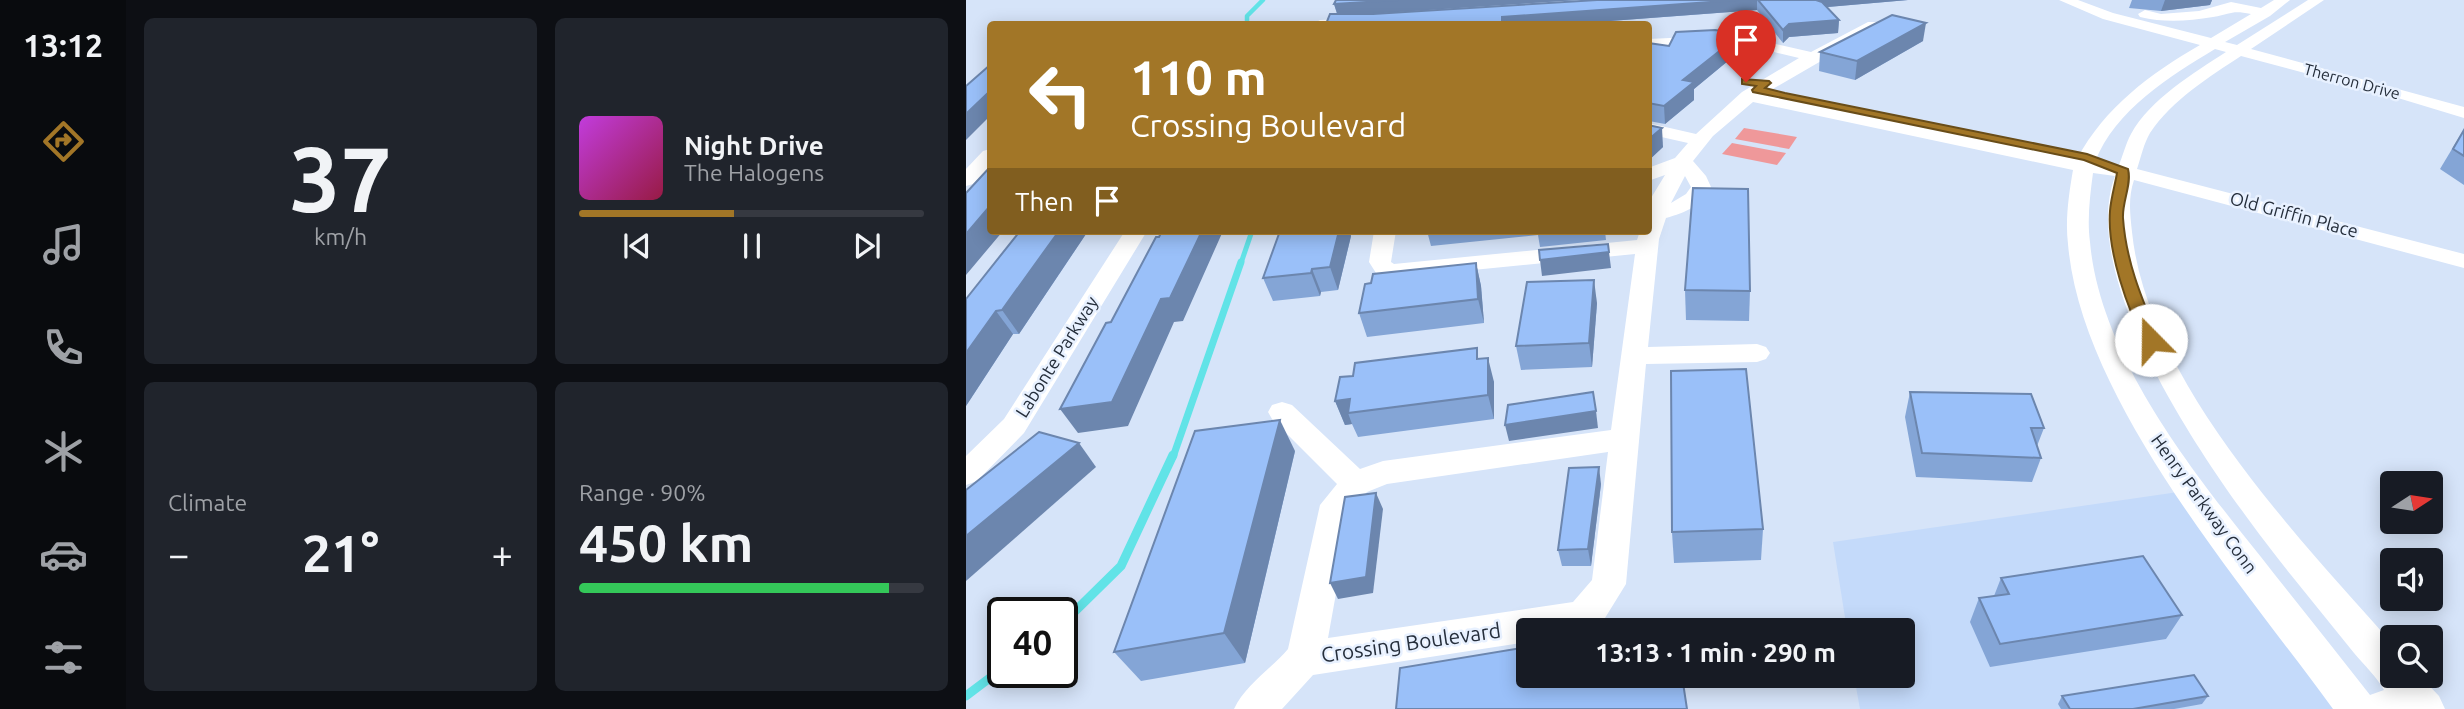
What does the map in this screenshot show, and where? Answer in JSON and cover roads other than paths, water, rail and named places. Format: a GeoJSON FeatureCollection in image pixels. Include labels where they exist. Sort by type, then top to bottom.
{"type":"FeatureCollection","features":[{"type":"Feature","properties":{"kind":"street"},"geometry":{"type":"LineString","coordinates":[[2066,0],[2102,14],[2238,52]]}},
{"type":"Feature","properties":{"kind":"street"},"geometry":{"type":"LineString","coordinates":[[2317,0],[2238,52],[2156,114],[2139,134],[2124,171],[2116,211],[2118,237],[2126,278],[2168,374],[2208,440],[2380,655]]}},
{"type":"Feature","properties":{"kind":"street"},"geometry":{"type":"LineString","coordinates":[[2102,14],[2126,10],[2169,18],[2213,14],[2231,6],[2274,6]]}},
{"type":"Feature","properties":{"kind":"street","name":"Henry Parkway Conn"},"geometry":{"type":"LineString","coordinates":[[2274,6],[2129,102],[2112,120],[2086,162],[2077,216],[2080,257],[2088,292],[2124,382],[2151,431],[2194,496],[2357,709]]}},
{"type":"Feature","properties":{"kind":"street","name":"Crossing Boulevard"},"geometry":{"type":"LineString","coordinates":[[1652,211],[1691,151],[1723,115],[1749,92],[1821,44],[1873,25]]}},
{"type":"Feature","properties":{"kind":"street"},"geometry":{"type":"LineString","coordinates":[[1652,44],[1730,38],[1775,46],[1821,44]]}},
{"type":"Feature","properties":{"kind":"street","name":"Therron Drive"},"geometry":{"type":"LineString","coordinates":[[2238,52],[2403,94],[2464,113]]}},
{"type":"Feature","properties":{"kind":"street"},"geometry":{"type":"LineString","coordinates":[[1749,92],[1783,110],[1800,112],[1807,103],[1845,108],[1885,120],[2124,171]]}},
{"type":"Feature","properties":{"kind":"street"},"geometry":{"type":"LineString","coordinates":[[1652,130],[1691,151]]}},
{"type":"Feature","properties":{"kind":"street","name":"Crossing Boulevard"},"geometry":{"type":"LineString","coordinates":[[1652,173],[1691,151]]}},
{"type":"Feature","properties":{"kind":"street","name":"Old Griffin Place"},"geometry":{"type":"LineString","coordinates":[[2124,171],[2464,261]]}},
{"type":"Feature","properties":{"kind":"street","name":"Labonte Parkway"},"geometry":{"type":"LineString","coordinates":[[966,473],[1014,426],[1133,235]]}},
{"type":"Feature","properties":{"kind":"street"},"geometry":{"type":"LineString","coordinates":[[1384,235],[1380,262],[1384,268],[1392,271],[1647,246]]}},
{"type":"Feature","properties":{"kind":"street","name":"Crossing Boulevard"},"geometry":{"type":"LineString","coordinates":[[1303,659],[1566,620],[1584,614],[1602,597],[1613,568],[1624,439],[1649,235]]}},
{"type":"Feature","properties":{"kind":"street"},"geometry":{"type":"LineString","coordinates":[[1633,356],[1757,353]]}},
{"type":"Feature","properties":{"kind":"street"},"geometry":{"type":"LineString","coordinates":[[1282,412],[1356,484],[1383,472],[1624,439]]}},
{"type":"Feature","properties":{"kind":"street","name":"Crossing Boulevard"},"geometry":{"type":"LineString","coordinates":[[1254,709],[1287,679],[1303,659],[1310,639],[1336,505],[1356,484]]}},
{"type":"Feature","properties":{"kind":"waterway"},"geometry":{"type":"LineString","coordinates":[[1247,21],[1247,16],[1263,0]]}},
{"type":"Feature","properties":{"kind":"waterway"},"geometry":{"type":"LineString","coordinates":[[1241,263],[1251,235]]}},
{"type":"Feature","properties":{"kind":"waterway"},"geometry":{"type":"LineString","coordinates":[[1173,457],[1241,262]]}},
{"type":"Feature","properties":{"kind":"waterway"},"geometry":{"type":"LineString","coordinates":[[1078,608],[1121,566],[1173,455]]}},
{"type":"Feature","properties":{"kind":"waterway"},"geometry":{"type":"LineString","coordinates":[[966,696],[987,680]]}}]}
